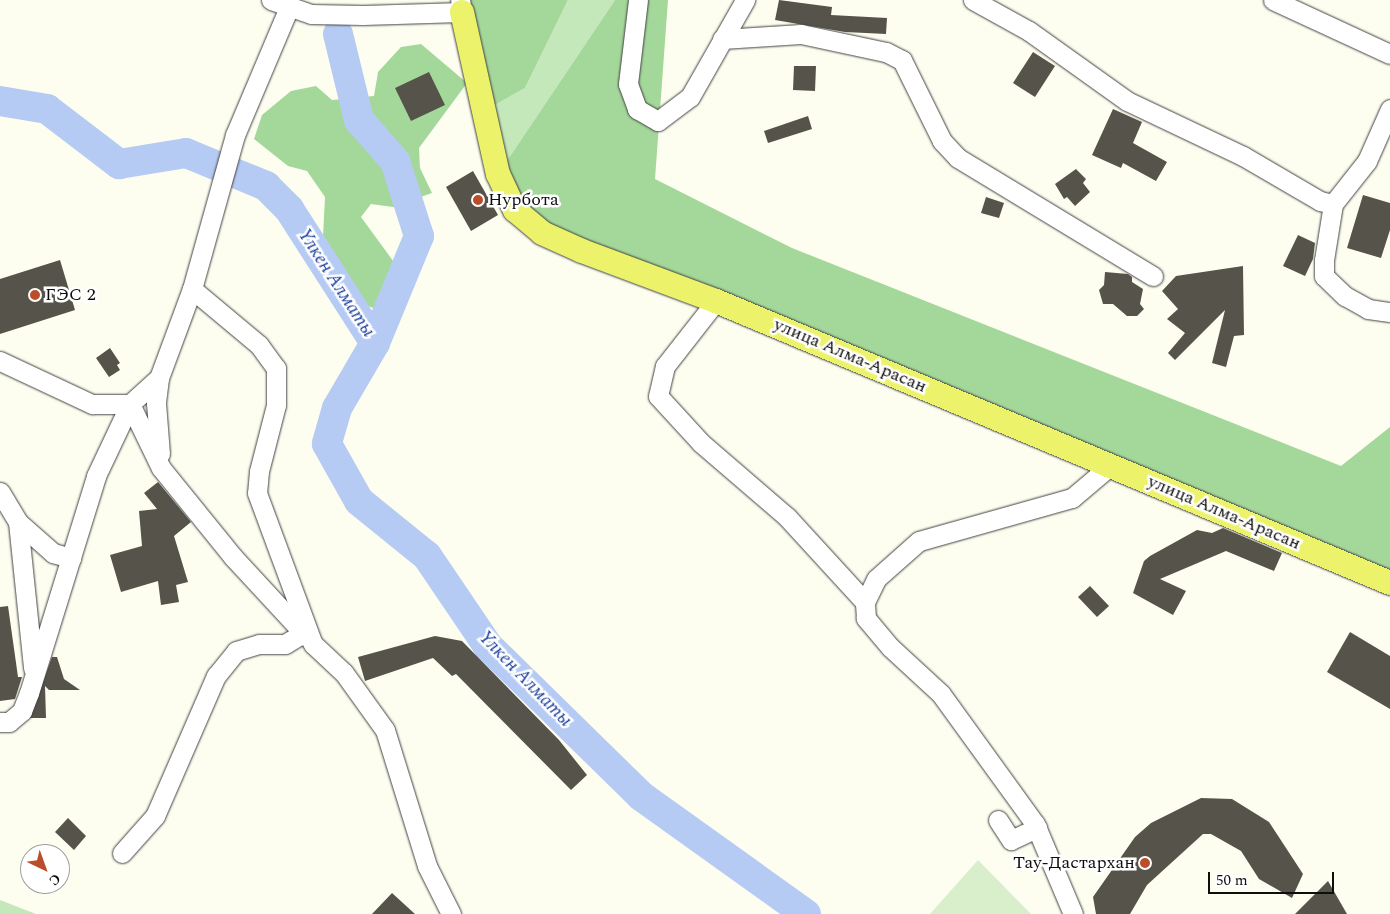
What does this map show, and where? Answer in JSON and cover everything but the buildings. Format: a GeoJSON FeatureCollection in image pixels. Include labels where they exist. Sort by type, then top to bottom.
{"type":"FeatureCollection","features":[{"type":"Feature","properties":{"kind":"main road","name":"улица Алма-Арасан"},"geometry":{"type":"LineString","coordinates":[[461,6],[498,174],[515,210],[526,223],[564,244],[716,300],[1390,583]]}},
{"type":"Feature","properties":{"kind":"street"},"geometry":{"type":"LineString","coordinates":[[271,0],[312,14],[363,15],[461,6]]}},
{"type":"Feature","properties":{"kind":"street"},"geometry":{"type":"LineString","coordinates":[[638,0],[628,84],[636,109],[658,121],[690,97],[745,0]]}},
{"type":"Feature","properties":{"kind":"street"},"geometry":{"type":"LineString","coordinates":[[973,0],[1029,31],[1127,101],[1243,156],[1320,200],[1333,204]]}},
{"type":"Feature","properties":{"kind":"street"},"geometry":{"type":"LineString","coordinates":[[1273,0],[1390,54]]}},
{"type":"Feature","properties":{"kind":"street"},"geometry":{"type":"LineString","coordinates":[[162,468],[156,403],[159,378],[192,288],[235,135],[289,7]]}},
{"type":"Feature","properties":{"kind":"street"},"geometry":{"type":"LineString","coordinates":[[722,39],[801,34],[877,50],[902,60],[942,141],[958,158],[1153,276]]}},
{"type":"Feature","properties":{"kind":"street"},"geometry":{"type":"LineString","coordinates":[[1390,108],[1367,160],[1333,204],[1324,276],[1345,296],[1368,309],[1390,312]]}},
{"type":"Feature","properties":{"kind":"street"},"geometry":{"type":"LineString","coordinates":[[192,288],[232,318],[260,345],[276,368],[276,405],[259,471],[258,493],[308,639]]}},
{"type":"Feature","properties":{"kind":"street"},"geometry":{"type":"LineString","coordinates":[[716,300],[665,366],[658,396],[701,443],[787,517],[865,602]]}},
{"type":"Feature","properties":{"kind":"street"},"geometry":{"type":"LineString","coordinates":[[0,360],[92,404],[130,404]]}},
{"type":"Feature","properties":{"kind":"street"},"geometry":{"type":"LineString","coordinates":[[0,722],[9,722],[22,711],[96,476],[130,404],[159,378]]}},
{"type":"Feature","properties":{"kind":"street"},"geometry":{"type":"LineString","coordinates":[[130,404],[162,468],[233,557],[308,639],[344,673],[385,730],[427,866],[451,914]]}},
{"type":"Feature","properties":{"kind":"street"},"geometry":{"type":"LineString","coordinates":[[1073,914],[1037,828],[941,694],[890,647],[866,618],[865,602],[876,579],[919,541],[1072,498],[1111,465]]}},
{"type":"Feature","properties":{"kind":"street"},"geometry":{"type":"LineString","coordinates":[[0,492],[18,522],[53,553],[71,558]]}},
{"type":"Feature","properties":{"kind":"street"},"geometry":{"type":"LineString","coordinates":[[18,522],[34,677]]}},
{"type":"Feature","properties":{"kind":"street"},"geometry":{"type":"LineString","coordinates":[[122,853],[155,816],[216,676],[236,650],[259,644],[285,644],[308,639]]}},
{"type":"Feature","properties":{"kind":"street"},"geometry":{"type":"LineString","coordinates":[[998,820],[1011,840],[1037,828]]}},
{"type":"Feature","properties":{"kind":"green space"},"geometry":{"type":"Polygon","coordinates":[[[460,0],[568,0],[525,88],[484,111],[460,0]]]}},
{"type":"Feature","properties":{"kind":"green space"},"geometry":{"type":"Polygon","coordinates":[[[568,0],[615,0],[498,174],[484,111],[525,88],[568,0]]]}},
{"type":"Feature","properties":{"kind":"green space"},"geometry":{"type":"Polygon","coordinates":[[[615,0],[668,0],[655,179],[792,248],[1341,466],[1390,427],[1390,583],[515,210],[498,174],[615,0]]]}},
{"type":"Feature","properties":{"kind":"green space"},"geometry":{"type":"Polygon","coordinates":[[[421,44],[467,83],[419,148],[420,168],[432,193],[393,207],[371,204],[361,217],[399,269],[375,309],[362,303],[323,237],[325,197],[307,171],[288,166],[254,139],[262,115],[291,91],[316,86],[332,100],[374,96],[378,72],[401,47],[421,44]]]}},
{"type":"Feature","properties":{"kind":"green space"},"geometry":{"type":"Polygon","coordinates":[[[978,860],[1031,914],[930,914],[978,860]]]}},
{"type":"Feature","properties":{"kind":"green space"},"geometry":{"type":"Polygon","coordinates":[[[0,900],[36,914],[0,914],[0,900]]]}},
{"type":"Feature","properties":{"kind":"waterway"},"geometry":{"type":"LineString","coordinates":[[338,34],[359,120],[395,161],[419,236],[375,343]]}},
{"type":"Feature","properties":{"kind":"waterway","name":"Үлкен Алматы"},"geometry":{"type":"LineString","coordinates":[[0,101],[47,109],[119,164],[186,153],[266,186],[289,209],[375,343],[337,408],[327,444],[359,501],[427,556],[488,646],[641,796],[806,914]]}},
{"type":"Feature","properties":{"kind":"place","name":"Нурбота"},"geometry":{"type":"Point","coordinates":[478,200]}},
{"type":"Feature","properties":{"kind":"place","name":"ГЭС 2"},"geometry":{"type":"Point","coordinates":[35,295]}},
{"type":"Feature","properties":{"kind":"place","name":"Тау-Дастархан"},"geometry":{"type":"Point","coordinates":[1145,863]}}]}
